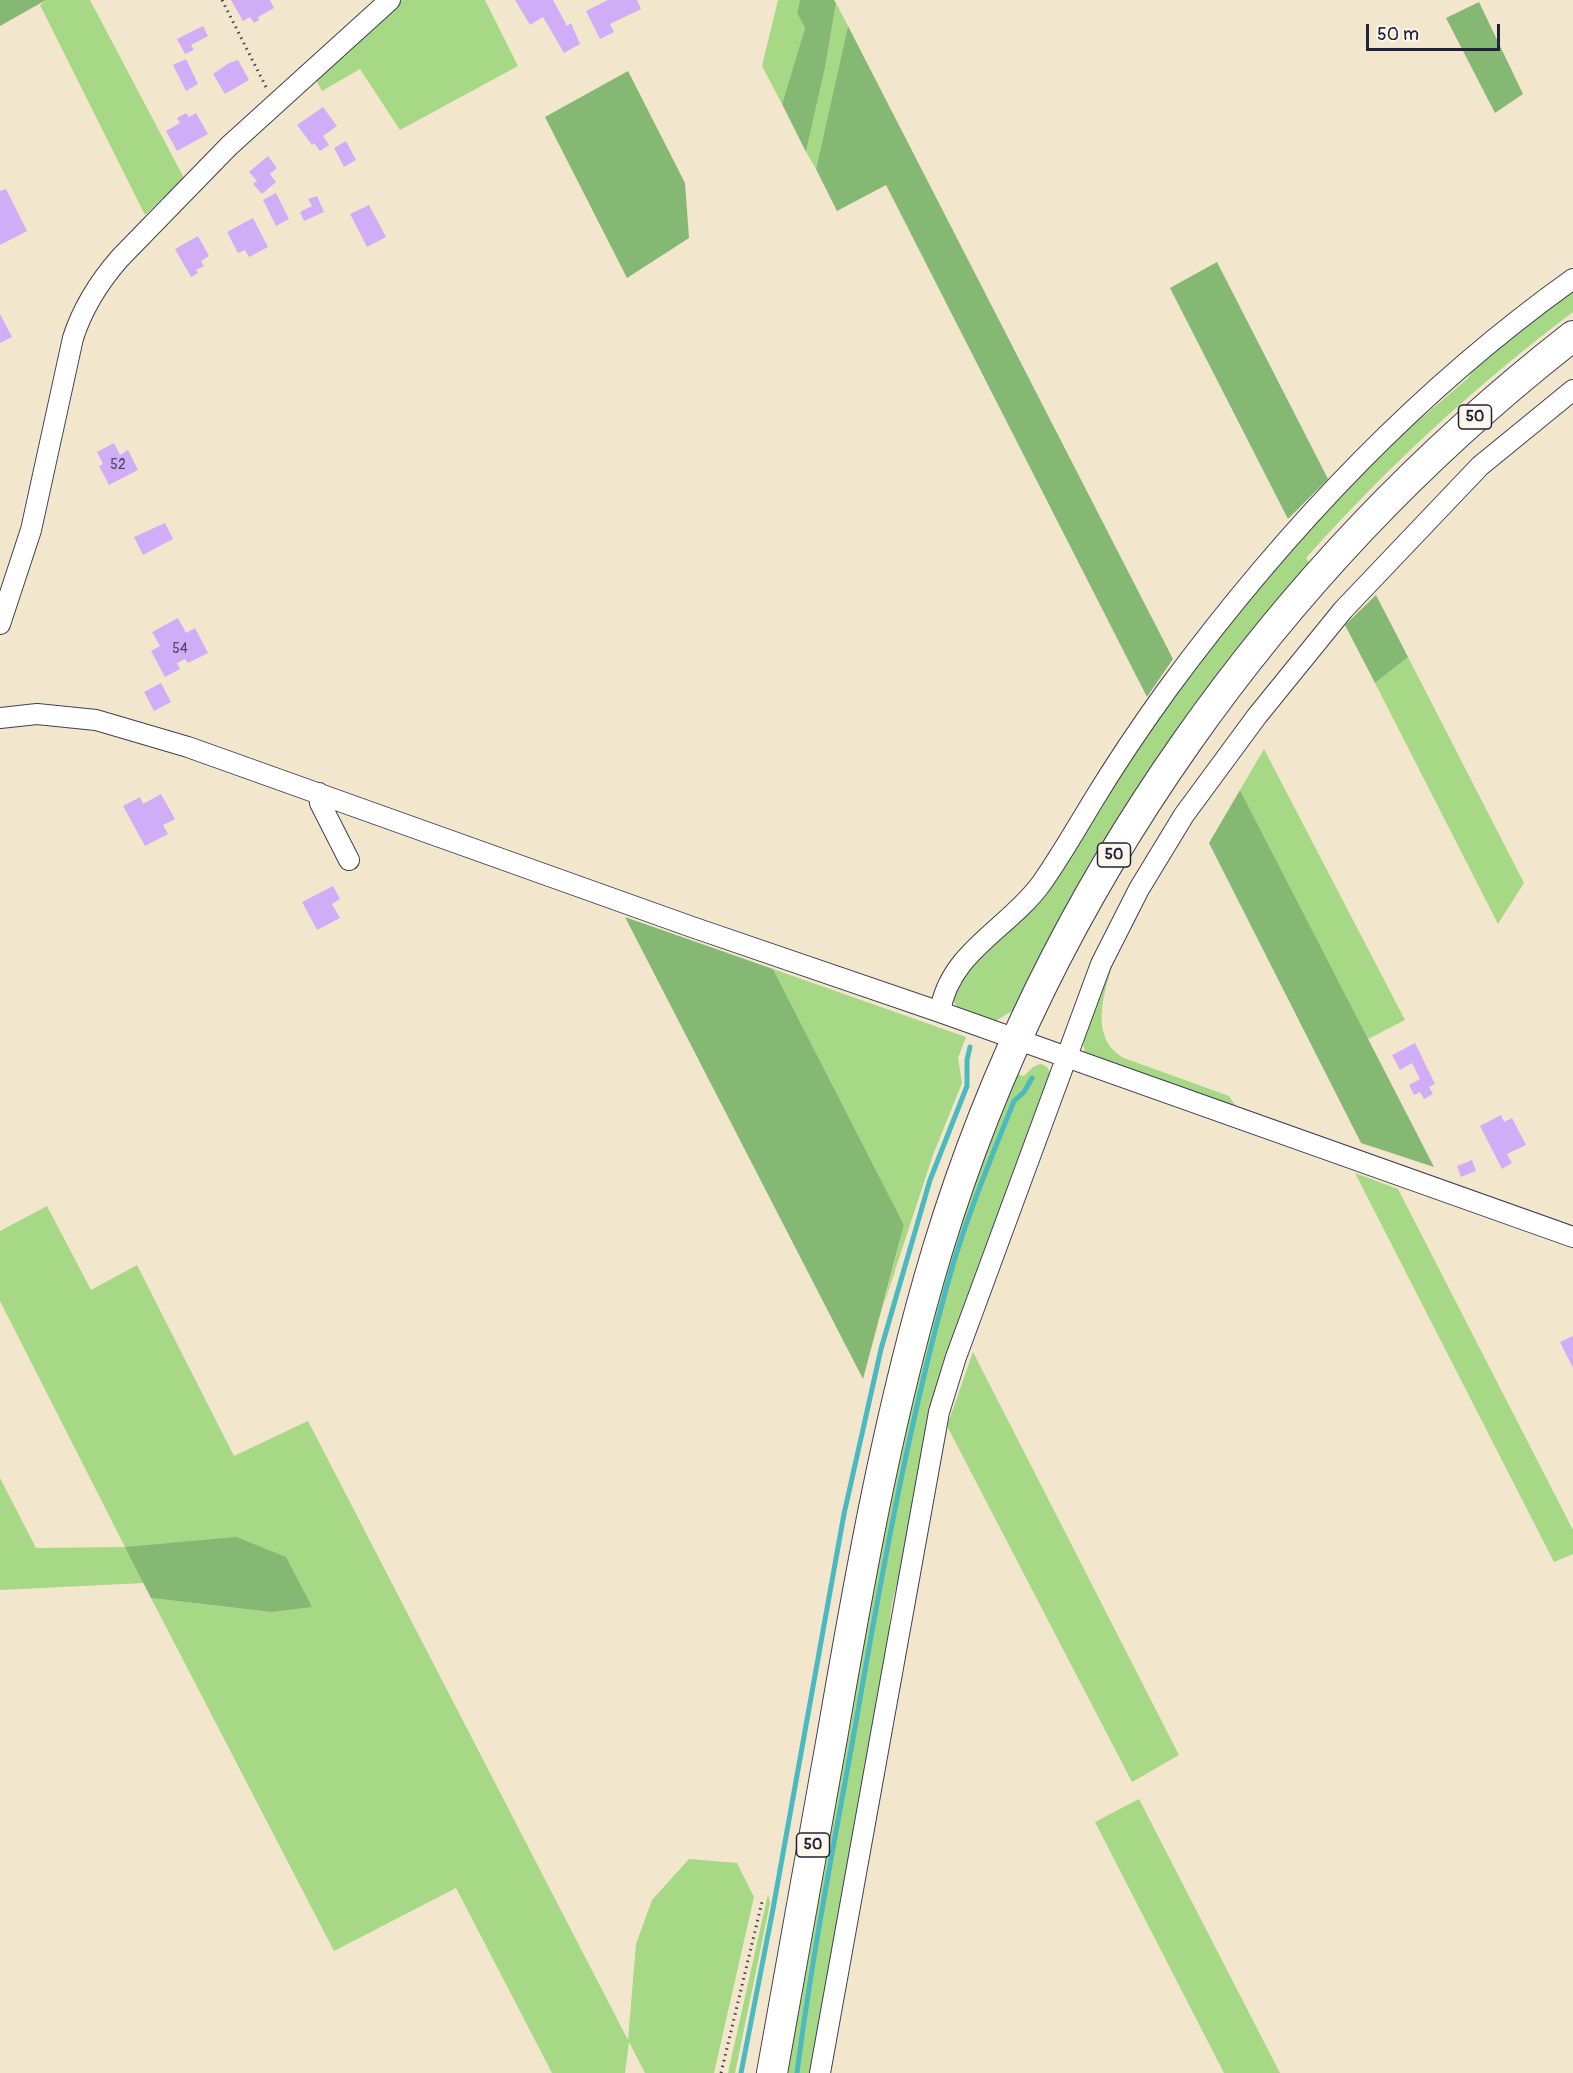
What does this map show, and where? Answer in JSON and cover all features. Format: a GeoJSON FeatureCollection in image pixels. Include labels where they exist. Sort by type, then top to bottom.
{"type":"FeatureCollection","features":[{"type":"Feature","properties":{"kind":"main road","name":"50"},"geometry":{"type":"LineString","coordinates":[[772,2073],[853,1617],[895,1409],[939,1245],[981,1129],[1044,981],[1108,864],[1178,754],[1238,671],[1312,580],[1383,504],[1461,429],[1573,336]]}},
{"type":"Feature","properties":{"kind":"street"},"geometry":{"type":"LineString","coordinates":[[0,624],[31,530],[73,338],[90,297],[120,258],[229,146],[390,0]]}},
{"type":"Feature","properties":{"kind":"street"},"geometry":{"type":"LineString","coordinates":[[940,1012],[942,998],[962,962],[975,946],[1033,894],[1167,692],[1259,572],[1336,488],[1433,392],[1531,310],[1573,279]]}},
{"type":"Feature","properties":{"kind":"street"},"geometry":{"type":"LineString","coordinates":[[820,2073],[939,1412],[956,1358],[1101,964],[1140,889],[1184,815],[1257,716],[1343,610],[1480,466],[1573,390]]}},
{"type":"Feature","properties":{"kind":"street"},"geometry":{"type":"LineString","coordinates":[[0,718],[38,714],[96,720],[188,747],[670,920],[940,1012],[1066,1059],[1573,1237]]}},
{"type":"Feature","properties":{"kind":"street"},"geometry":{"type":"LineString","coordinates":[[319,793],[320,803],[349,860]]}},
{"type":"Feature","properties":{"kind":"path"},"geometry":{"type":"LineString","coordinates":[[222,0],[268,90],[277,103]]}},
{"type":"Feature","properties":{"kind":"path"},"geometry":{"type":"LineString","coordinates":[[722,2073],[762,1902]]}},
{"type":"Feature","properties":{"kind":"green space"},"geometry":{"type":"Polygon","coordinates":[[[0,0],[46,0],[0,26],[0,0]]]}},
{"type":"Feature","properties":{"kind":"green space"},"geometry":{"type":"Polygon","coordinates":[[[46,0],[90,0],[184,178],[145,215],[40,5],[46,0]]]}},
{"type":"Feature","properties":{"kind":"green space"},"geometry":{"type":"Polygon","coordinates":[[[402,0],[485,0],[518,66],[400,130],[360,69],[322,91],[316,80],[402,0]]]}},
{"type":"Feature","properties":{"kind":"green space"},"geometry":{"type":"Polygon","coordinates":[[[778,0],[800,0],[797,13],[805,28],[782,104],[762,66],[778,0]]]}},
{"type":"Feature","properties":{"kind":"green space"},"geometry":{"type":"Polygon","coordinates":[[[800,0],[834,0],[836,3],[825,68],[806,152],[782,104],[805,28],[797,13],[800,0]]]}},
{"type":"Feature","properties":{"kind":"green space"},"geometry":{"type":"Polygon","coordinates":[[[1479,2],[1523,94],[1495,113],[1446,18],[1479,2]]]}},
{"type":"Feature","properties":{"kind":"green space"},"geometry":{"type":"Polygon","coordinates":[[[836,3],[848,26],[816,169],[806,152],[825,68],[836,3]]]}},
{"type":"Feature","properties":{"kind":"green space"},"geometry":{"type":"Polygon","coordinates":[[[848,26],[1173,659],[1147,697],[886,185],[837,211],[816,169],[848,26]]]}},
{"type":"Feature","properties":{"kind":"green space"},"geometry":{"type":"Polygon","coordinates":[[[628,71],[685,183],[689,238],[627,278],[545,117],[628,71]]]}},
{"type":"Feature","properties":{"kind":"green space"},"geometry":{"type":"Polygon","coordinates":[[[1217,262],[1328,479],[1288,519],[1170,288],[1217,262]]]}},
{"type":"Feature","properties":{"kind":"green space"},"geometry":{"type":"Polygon","coordinates":[[[1573,283],[1573,312],[1502,368],[1400,459],[1306,558],[1309,562],[1236,650],[1164,747],[1131,798],[1069,902],[1015,1009],[991,1024],[958,1008],[953,1001],[955,987],[1102,795],[1262,576],[1404,426],[1424,416],[1468,378],[1477,362],[1573,283]]]}},
{"type":"Feature","properties":{"kind":"green space"},"geometry":{"type":"Polygon","coordinates":[[[1376,595],[1408,657],[1375,683],[1345,625],[1376,595]]]}},
{"type":"Feature","properties":{"kind":"green space"},"geometry":{"type":"Polygon","coordinates":[[[1408,657],[1524,883],[1498,924],[1375,683],[1408,657]]]}},
{"type":"Feature","properties":{"kind":"green space"},"geometry":{"type":"Polygon","coordinates":[[[1264,749],[1405,1020],[1368,1039],[1240,790],[1264,749]]]}},
{"type":"Feature","properties":{"kind":"green space"},"geometry":{"type":"Polygon","coordinates":[[[1240,790],[1434,1167],[1361,1143],[1209,843],[1240,790]]]}},
{"type":"Feature","properties":{"kind":"green space"},"geometry":{"type":"Polygon","coordinates":[[[625,917],[773,969],[904,1225],[863,1379],[625,917]]]}},
{"type":"Feature","properties":{"kind":"green space"},"geometry":{"type":"Polygon","coordinates":[[[1124,933],[1103,1000],[1104,1033],[1111,1047],[1124,1058],[1229,1096],[1239,1111],[1091,1060],[1086,1054],[1084,1039],[1088,1025],[1124,933]]]}},
{"type":"Feature","properties":{"kind":"green space"},"geometry":{"type":"Polygon","coordinates":[[[773,969],[966,1037],[958,1058],[962,1083],[933,1155],[883,1307],[904,1225],[773,969]]]}},
{"type":"Feature","properties":{"kind":"green space"},"geometry":{"type":"Polygon","coordinates":[[[1040,1064],[1049,1070],[1051,1077],[986,1262],[904,1567],[893,1598],[889,1631],[890,1653],[815,2073],[786,2073],[877,1571],[921,1365],[964,1217],[1016,1074],[1024,1076],[1040,1064]]]}},
{"type":"Feature","properties":{"kind":"green space"},"geometry":{"type":"Polygon","coordinates":[[[1355,1173],[1398,1189],[1573,1530],[1573,1554],[1554,1562],[1355,1173]]]}},
{"type":"Feature","properties":{"kind":"green space"},"geometry":{"type":"Polygon","coordinates":[[[47,1206],[91,1290],[137,1265],[234,1456],[308,1421],[628,2040],[636,1944],[652,1900],[689,1859],[737,1863],[754,1897],[714,2073],[645,2073],[629,2042],[625,2073],[552,2073],[456,1888],[334,1951],[151,1598],[271,1612],[126,1547],[144,1583],[0,1590],[0,1478],[36,1548],[125,1547],[0,1301],[0,1231],[47,1206]]]}},
{"type":"Feature","properties":{"kind":"green space"},"geometry":{"type":"Polygon","coordinates":[[[973,1352],[1179,1755],[1132,1782],[947,1426],[973,1352]]]}},
{"type":"Feature","properties":{"kind":"green space"},"geometry":{"type":"Polygon","coordinates":[[[236,1537],[286,1557],[312,1607],[271,1612],[151,1598],[125,1547],[236,1537]]]}},
{"type":"Feature","properties":{"kind":"green space"},"geometry":{"type":"Polygon","coordinates":[[[1139,1799],[1280,2073],[1224,2073],[1095,1822],[1139,1799]]]}},
{"type":"Feature","properties":{"kind":"green space"},"geometry":{"type":"Polygon","coordinates":[[[768,1894],[770,1903],[735,2073],[728,2073],[768,1894]]]}},
{"type":"Feature","properties":{"kind":"building"},"geometry":{"type":"Polygon","coordinates":[[[231,0],[270,0],[274,8],[258,17],[259,20],[254,23],[250,17],[243,21],[231,0]]]}},
{"type":"Feature","properties":{"kind":"building"},"geometry":{"type":"Polygon","coordinates":[[[515,0],[553,0],[567,26],[571,23],[580,44],[564,53],[543,17],[530,25],[515,0]]]}},
{"type":"Feature","properties":{"kind":"building"},"geometry":{"type":"Polygon","coordinates":[[[608,0],[637,0],[641,9],[610,24],[614,32],[600,39],[586,11],[608,0]]]}},
{"type":"Feature","properties":{"kind":"building"},"geometry":{"type":"Polygon","coordinates":[[[203,26],[208,36],[191,45],[194,50],[185,54],[177,39],[203,26]]]}},
{"type":"Feature","properties":{"kind":"building"},"geometry":{"type":"Polygon","coordinates":[[[186,59],[198,84],[186,91],[173,65],[186,59]]]}},
{"type":"Feature","properties":{"kind":"building"},"geometry":{"type":"Polygon","coordinates":[[[238,60],[249,80],[225,94],[213,74],[238,60]]]}},
{"type":"Feature","properties":{"kind":"building"},"geometry":{"type":"Polygon","coordinates":[[[323,107],[337,126],[323,136],[329,145],[320,151],[314,143],[312,145],[297,125],[323,107]]]}},
{"type":"Feature","properties":{"kind":"building"},"geometry":{"type":"Polygon","coordinates":[[[186,113],[189,117],[196,113],[208,134],[177,151],[166,131],[180,123],[177,118],[186,113]]]}},
{"type":"Feature","properties":{"kind":"building"},"geometry":{"type":"Polygon","coordinates":[[[346,141],[356,160],[344,167],[334,148],[346,141]]]}},
{"type":"Feature","properties":{"kind":"building"},"geometry":{"type":"Polygon","coordinates":[[[268,156],[277,168],[270,174],[276,182],[262,194],[253,184],[257,181],[249,172],[268,156]]]}},
{"type":"Feature","properties":{"kind":"building"},"geometry":{"type":"Polygon","coordinates":[[[6,189],[27,231],[0,245],[0,191],[6,189]]]}},
{"type":"Feature","properties":{"kind":"building"},"geometry":{"type":"Polygon","coordinates":[[[276,193],[289,219],[276,226],[263,200],[276,193]]]}},
{"type":"Feature","properties":{"kind":"building"},"geometry":{"type":"Polygon","coordinates":[[[317,196],[324,212],[304,221],[300,212],[312,206],[308,199],[317,196]]]}},
{"type":"Feature","properties":{"kind":"building"},"geometry":{"type":"Polygon","coordinates":[[[369,205],[386,237],[367,247],[350,214],[369,205]]]}},
{"type":"Feature","properties":{"kind":"building"},"geometry":{"type":"Polygon","coordinates":[[[253,218],[268,247],[249,257],[245,250],[238,253],[227,232],[253,218]]]}},
{"type":"Feature","properties":{"kind":"building"},"geometry":{"type":"Polygon","coordinates":[[[198,236],[209,256],[201,261],[204,266],[196,270],[198,273],[191,277],[175,249],[198,236]]]}},
{"type":"Feature","properties":{"kind":"building"},"geometry":{"type":"Polygon","coordinates":[[[0,314],[12,337],[0,343],[0,314]]]}},
{"type":"Feature","properties":{"kind":"building"},"geometry":{"type":"Polygon","coordinates":[[[114,443],[120,455],[128,450],[138,470],[109,485],[99,466],[103,464],[97,452],[114,443]]]}},
{"type":"Feature","properties":{"kind":"building"},"geometry":{"type":"Polygon","coordinates":[[[165,523],[173,539],[143,555],[134,537],[165,523]]]}},
{"type":"Feature","properties":{"kind":"building"},"geometry":{"type":"Polygon","coordinates":[[[178,618],[186,633],[195,628],[208,653],[188,663],[185,659],[177,663],[180,669],[165,677],[151,651],[160,646],[152,632],[178,618]]]}},
{"type":"Feature","properties":{"kind":"building"},"geometry":{"type":"Polygon","coordinates":[[[161,683],[171,702],[154,711],[144,692],[161,683]]]}},
{"type":"Feature","properties":{"kind":"building"},"geometry":{"type":"Polygon","coordinates":[[[161,794],[175,819],[163,825],[168,834],[145,846],[123,806],[140,797],[143,804],[161,794]]]}},
{"type":"Feature","properties":{"kind":"building"},"geometry":{"type":"Polygon","coordinates":[[[333,886],[340,899],[332,904],[340,918],[317,930],[302,902],[333,886]]]}},
{"type":"Feature","properties":{"kind":"building"},"geometry":{"type":"Polygon","coordinates":[[[1415,1043],[1435,1084],[1429,1087],[1433,1094],[1424,1099],[1420,1092],[1414,1095],[1409,1085],[1420,1079],[1412,1063],[1400,1070],[1392,1055],[1415,1043]]]}},
{"type":"Feature","properties":{"kind":"building"},"geometry":{"type":"Polygon","coordinates":[[[1501,1115],[1504,1122],[1512,1118],[1526,1145],[1507,1154],[1512,1163],[1502,1169],[1480,1126],[1501,1115]]]}},
{"type":"Feature","properties":{"kind":"building"},"geometry":{"type":"Polygon","coordinates":[[[1472,1160],[1476,1171],[1461,1177],[1457,1166],[1472,1160]]]}},
{"type":"Feature","properties":{"kind":"building"},"geometry":{"type":"Polygon","coordinates":[[[1573,1336],[1573,1368],[1560,1342],[1573,1336]]]}},
{"type":"Feature","properties":{"kind":"waterway"},"geometry":{"type":"LineString","coordinates":[[741,2073],[844,1514],[881,1349],[930,1180],[967,1086],[967,1060],[970,1047]]}},
{"type":"Feature","properties":{"kind":"waterway"},"geometry":{"type":"LineString","coordinates":[[797,2073],[817,1941],[876,1610],[897,1497],[935,1330],[957,1253],[988,1166],[1014,1101],[1024,1092],[1032,1078]]}}]}
